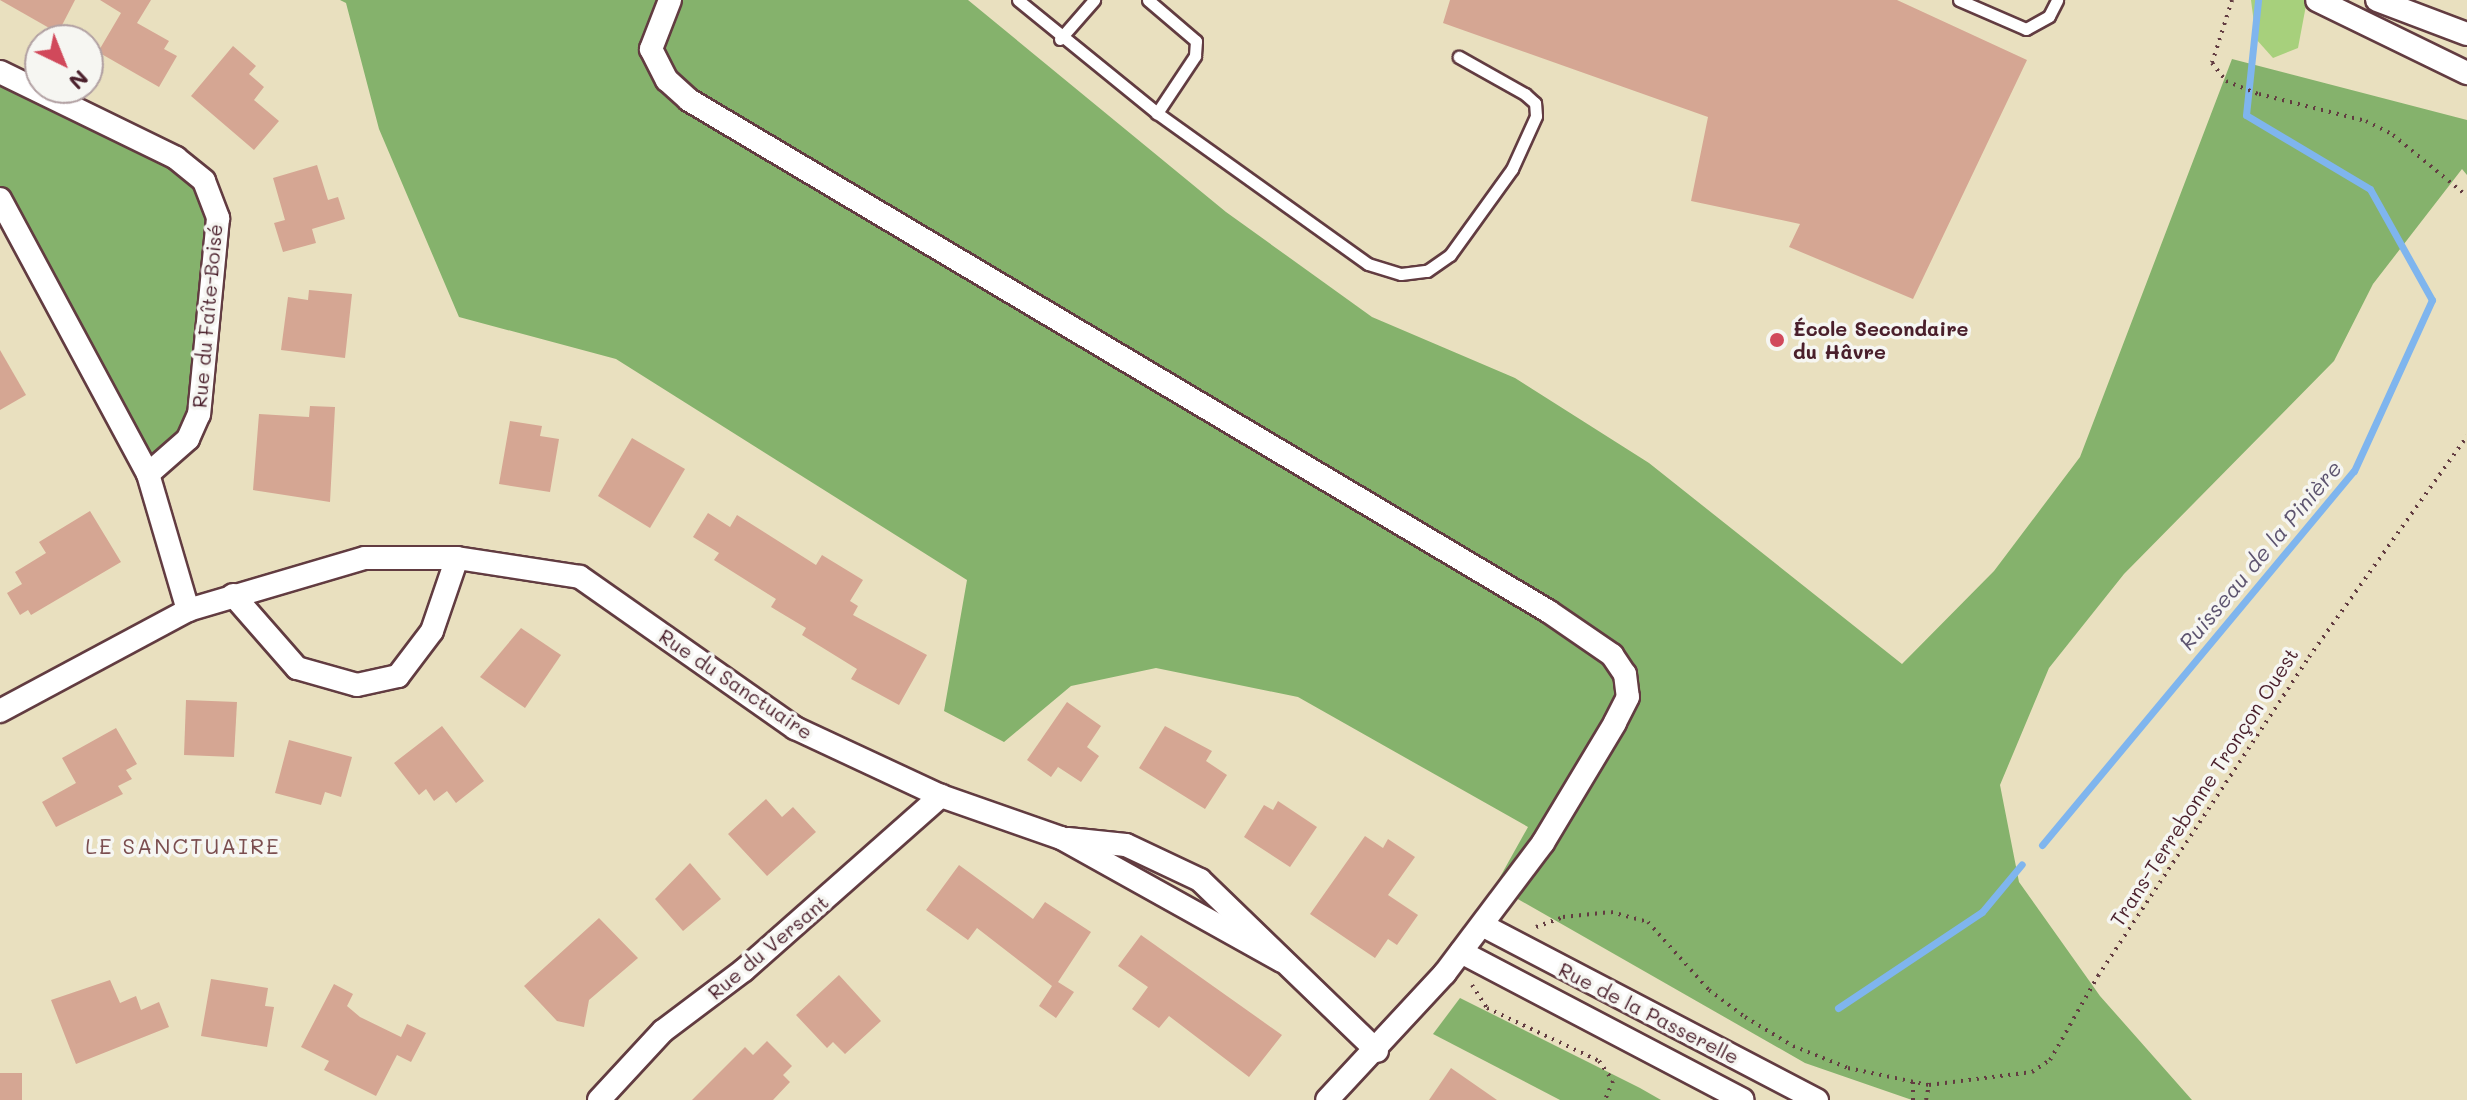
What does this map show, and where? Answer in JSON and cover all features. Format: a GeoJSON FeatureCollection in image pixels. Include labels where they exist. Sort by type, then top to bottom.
{"type":"FeatureCollection","features":[{"type":"Feature","properties":{"kind":"street"},"geometry":{"type":"LineString","coordinates":[[670,0],[651,49],[667,80],[689,100],[1535,603],[1612,655],[1625,674],[1628,697],[1543,843],[1461,952],[1377,1051],[1327,1100]]}},
{"type":"Feature","properties":{"kind":"street"},"geometry":{"type":"LineString","coordinates":[[2377,0],[2467,34]]}},
{"type":"Feature","properties":{"kind":"street"},"geometry":{"type":"LineString","coordinates":[[2322,2],[2467,73]]}},
{"type":"Feature","properties":{"kind":"street","name":"Rue du Faîte-Boisé"},"geometry":{"type":"LineString","coordinates":[[0,72],[176,158],[204,181],[218,218],[199,414],[188,439],[148,474]]}},
{"type":"Feature","properties":{"kind":"street"},"geometry":{"type":"LineString","coordinates":[[0,199],[148,474],[188,610]]}},
{"type":"Feature","properties":{"kind":"street","name":"Rue du Sanctuaire"},"geometry":{"type":"LineString","coordinates":[[0,711],[188,610],[365,558],[457,558],[580,577],[795,728],[941,796],[1061,838],[1282,961]]}},
{"type":"Feature","properties":{"kind":"street"},"geometry":{"type":"LineString","coordinates":[[233,595],[297,668],[357,685],[398,676],[432,631],[457,558]]}},
{"type":"Feature","properties":{"kind":"street","name":"Rue du Versant"},"geometry":{"type":"LineString","coordinates":[[599,1100],[663,1031],[744,970],[941,796]]}},
{"type":"Feature","properties":{"kind":"street","name":"Rue du Sanctuaire"},"geometry":{"type":"LineString","coordinates":[[1061,838],[1126,845],[1200,880],[1229,903],[1282,961],[1377,1051]]}},
{"type":"Feature","properties":{"kind":"street","name":"Rue de la Passerelle"},"geometry":{"type":"LineString","coordinates":[[1482,925],[1817,1100]]}},
{"type":"Feature","properties":{"kind":"street","name":"Rue de la Passerelle"},"geometry":{"type":"LineString","coordinates":[[1461,952],[1743,1100]]}},
{"type":"Feature","properties":{"kind":"lane"},"geometry":{"type":"LineString","coordinates":[[1018,0],[1060,39],[1157,113],[1368,264],[1401,274],[1427,271],[1450,255],[1512,169],[1536,116],[1535,103],[1525,94],[1459,57]]}},
{"type":"Feature","properties":{"kind":"lane"},"geometry":{"type":"LineString","coordinates":[[1060,39],[1094,0]]}},
{"type":"Feature","properties":{"kind":"lane"},"geometry":{"type":"LineString","coordinates":[[1148,0],[1196,41],[1195,56],[1157,113]]}},
{"type":"Feature","properties":{"kind":"lane"},"geometry":{"type":"LineString","coordinates":[[1959,0],[2026,29],[2049,16],[2057,0]]}},
{"type":"Feature","properties":{"kind":"path"},"geometry":{"type":"LineString","coordinates":[[2232,0],[2212,63],[2226,81],[2259,94],[2366,121],[2393,135],[2467,196]]}},
{"type":"Feature","properties":{"kind":"path","name":"Trans-Terrebonne Tronçon Ouest"},"geometry":{"type":"LineString","coordinates":[[1525,933],[1583,914],[1634,916],[1666,936],[1709,990],[1793,1046],[1848,1068],[1929,1085],[2017,1075],[2050,1060],[2098,976],[2309,657],[2467,436]]}},
{"type":"Feature","properties":{"kind":"path"},"geometry":{"type":"LineString","coordinates":[[1474,975],[1474,991],[1487,1008],[1599,1061],[1613,1081],[1605,1100]]}},
{"type":"Feature","properties":{"kind":"path"},"geometry":{"type":"LineString","coordinates":[[1913,1082],[1913,1100]]}},
{"type":"Feature","properties":{"kind":"path"},"geometry":{"type":"LineString","coordinates":[[1926,1100],[1929,1085]]}},
{"type":"Feature","properties":{"kind":"green space"},"geometry":{"type":"Polygon","coordinates":[[[340,0],[968,0],[1226,212],[1372,317],[1515,378],[1649,463],[1902,664],[1994,571],[2080,457],[2232,59],[2467,120],[2467,175],[2462,169],[2373,284],[2334,361],[2124,574],[2049,668],[2000,785],[2019,882],[2100,996],[2192,1100],[1912,1100],[1805,1063],[1495,886],[1528,827],[1298,697],[1156,668],[1071,686],[1004,742],[944,711],[967,580],[616,359],[459,317],[379,129],[346,3],[340,0]]]}},
{"type":"Feature","properties":{"kind":"green space"},"geometry":{"type":"Polygon","coordinates":[[[2251,0],[2307,0],[2298,48],[2273,58],[2256,39],[2251,0]]]}},
{"type":"Feature","properties":{"kind":"green space"},"geometry":{"type":"Polygon","coordinates":[[[0,72],[24,84],[24,104],[65,104],[176,158],[218,218],[199,414],[148,474],[0,199],[0,72]]]}},
{"type":"Feature","properties":{"kind":"green space"},"geometry":{"type":"Polygon","coordinates":[[[1460,998],[1661,1100],[1560,1100],[1433,1034],[1460,998]]]}},
{"type":"Feature","properties":{"kind":"building"},"geometry":{"type":"Polygon","coordinates":[[[0,0],[75,0],[63,24],[42,24],[0,0]]]}},
{"type":"Feature","properties":{"kind":"building"},"geometry":{"type":"Polygon","coordinates":[[[100,0],[151,0],[137,23],[169,41],[164,49],[177,56],[159,87],[104,55],[104,42],[121,13],[100,0]]]}},
{"type":"Feature","properties":{"kind":"building"},"geometry":{"type":"Polygon","coordinates":[[[1450,0],[1897,0],[2027,60],[1913,299],[1789,247],[1800,224],[1691,201],[1708,117],[1443,23],[1450,0]]]}},
{"type":"Feature","properties":{"kind":"building"},"geometry":{"type":"Polygon","coordinates":[[[233,46],[256,66],[249,74],[264,87],[254,100],[279,121],[254,150],[191,96],[233,46]]]}},
{"type":"Feature","properties":{"kind":"building"},"geometry":{"type":"Polygon","coordinates":[[[317,165],[328,200],[338,197],[345,219],[312,229],[316,243],[283,252],[274,223],[285,220],[273,178],[317,165]]]}},
{"type":"Feature","properties":{"kind":"building"},"geometry":{"type":"Polygon","coordinates":[[[309,290],[352,294],[345,358],[281,350],[288,297],[308,300],[309,290]]]}},
{"type":"Feature","properties":{"kind":"building"},"geometry":{"type":"Polygon","coordinates":[[[0,350],[26,395],[0,410],[0,350]]]}},
{"type":"Feature","properties":{"kind":"building"},"geometry":{"type":"Polygon","coordinates":[[[310,406],[335,407],[330,502],[253,490],[259,414],[309,417],[310,406]]]}},
{"type":"Feature","properties":{"kind":"building"},"geometry":{"type":"Polygon","coordinates":[[[510,421],[542,426],[540,436],[559,439],[550,492],[499,484],[510,421]]]}},
{"type":"Feature","properties":{"kind":"building"},"geometry":{"type":"Polygon","coordinates":[[[632,438],[685,469],[650,528],[598,496],[632,438]]]}},
{"type":"Feature","properties":{"kind":"building"},"geometry":{"type":"Polygon","coordinates":[[[90,511],[121,562],[31,615],[28,610],[20,615],[7,593],[22,584],[15,572],[46,553],[39,542],[90,511]]]}},
{"type":"Feature","properties":{"kind":"building"},"geometry":{"type":"Polygon","coordinates":[[[708,513],[730,527],[737,515],[816,565],[822,555],[863,580],[850,601],[858,606],[853,615],[927,655],[899,705],[851,679],[857,669],[802,635],[806,628],[771,607],[776,599],[714,560],[719,553],[693,537],[708,513]]]}},
{"type":"Feature","properties":{"kind":"building"},"geometry":{"type":"Polygon","coordinates":[[[521,628],[561,655],[525,708],[480,677],[521,628]]]}},
{"type":"Feature","properties":{"kind":"building"},"geometry":{"type":"Polygon","coordinates":[[[186,700],[237,702],[234,757],[184,755],[186,700]]]}},
{"type":"Feature","properties":{"kind":"building"},"geometry":{"type":"Polygon","coordinates":[[[1067,702],[1101,726],[1087,747],[1099,756],[1081,782],[1058,767],[1051,777],[1027,760],[1067,702]]]}},
{"type":"Feature","properties":{"kind":"building"},"geometry":{"type":"Polygon","coordinates":[[[442,726],[484,781],[456,803],[447,791],[434,801],[426,789],[419,795],[394,763],[442,726]]]}},
{"type":"Feature","properties":{"kind":"building"},"geometry":{"type":"Polygon","coordinates":[[[1165,726],[1212,751],[1206,761],[1227,775],[1205,809],[1139,768],[1165,726]]]}},
{"type":"Feature","properties":{"kind":"building"},"geometry":{"type":"Polygon","coordinates":[[[116,728],[137,764],[126,770],[132,779],[118,786],[123,794],[56,827],[42,802],[76,783],[62,758],[116,728]]]}},
{"type":"Feature","properties":{"kind":"building"},"geometry":{"type":"Polygon","coordinates":[[[289,740],[352,757],[341,797],[325,792],[321,805],[275,793],[289,740]]]}},
{"type":"Feature","properties":{"kind":"building"},"geometry":{"type":"Polygon","coordinates":[[[766,799],[782,817],[793,807],[816,832],[767,876],[728,834],[766,799]]]}},
{"type":"Feature","properties":{"kind":"building"},"geometry":{"type":"Polygon","coordinates":[[[1278,801],[1317,827],[1290,867],[1244,837],[1264,805],[1273,810],[1278,801]]]}},
{"type":"Feature","properties":{"kind":"building"},"geometry":{"type":"Polygon","coordinates":[[[1365,836],[1383,848],[1388,839],[1415,857],[1388,895],[1418,915],[1397,945],[1388,939],[1375,958],[1310,914],[1365,836]]]}},
{"type":"Feature","properties":{"kind":"building"},"geometry":{"type":"Polygon","coordinates":[[[690,863],[721,899],[683,931],[655,899],[690,863]]]}},
{"type":"Feature","properties":{"kind":"building"},"geometry":{"type":"Polygon","coordinates":[[[959,865],[1033,919],[1045,902],[1091,932],[1058,982],[1074,992],[1056,1018],[1039,1006],[1052,986],[977,928],[968,940],[926,910],[959,865]]]}},
{"type":"Feature","properties":{"kind":"building"},"geometry":{"type":"Polygon","coordinates":[[[599,918],[638,958],[589,1000],[584,1027],[557,1021],[524,986],[599,918]]]}},
{"type":"Feature","properties":{"kind":"building"},"geometry":{"type":"Polygon","coordinates":[[[1141,935],[1282,1035],[1249,1077],[1169,1016],[1159,1028],[1132,1009],[1148,987],[1118,966],[1141,935]]]}},
{"type":"Feature","properties":{"kind":"building"},"geometry":{"type":"Polygon","coordinates":[[[839,975],[881,1021],[845,1054],[833,1042],[827,1048],[796,1015],[839,975]]]}},
{"type":"Feature","properties":{"kind":"building"},"geometry":{"type":"Polygon","coordinates":[[[211,979],[268,988],[265,1006],[274,1007],[267,1047],[201,1036],[211,979]]]}},
{"type":"Feature","properties":{"kind":"building"},"geometry":{"type":"Polygon","coordinates":[[[110,980],[120,1003],[136,996],[141,1010],[159,1002],[169,1027],[76,1064],[51,1000],[110,980]]]}},
{"type":"Feature","properties":{"kind":"building"},"geometry":{"type":"Polygon","coordinates":[[[334,984],[353,994],[347,1006],[360,1017],[401,1037],[407,1024],[426,1033],[411,1062],[397,1055],[376,1096],[324,1070],[329,1061],[301,1047],[334,984]]]}},
{"type":"Feature","properties":{"kind":"building"},"geometry":{"type":"Polygon","coordinates":[[[767,1041],[792,1066],[783,1075],[790,1082],[773,1100],[692,1100],[745,1047],[753,1055],[767,1041]]]}},
{"type":"Feature","properties":{"kind":"building"},"geometry":{"type":"Polygon","coordinates":[[[1451,1068],[1497,1100],[1429,1100],[1451,1068]]]}},
{"type":"Feature","properties":{"kind":"building"},"geometry":{"type":"Polygon","coordinates":[[[0,1073],[22,1073],[22,1100],[0,1100],[0,1073]]]}},
{"type":"Feature","properties":{"kind":"waterway","name":"Ruisseau de la Pinière"},"geometry":{"type":"LineString","coordinates":[[2042,845],[2354,471],[2432,300],[2370,189],[2246,115],[2258,0]]}},
{"type":"Feature","properties":{"kind":"waterway","name":"Ruisseau de la Pinière"},"geometry":{"type":"LineString","coordinates":[[1838,1008],[1982,912],[2022,864]]}},
{"type":"Feature","properties":{"kind":"place","name":"École Secondaire du Hâvre"},"geometry":{"type":"Point","coordinates":[1777,340]}},
{"type":"Feature","properties":{"kind":"district","name":"LE SANCTUAIRE"},"geometry":{"type":"Point","coordinates":[183,846]}}]}
